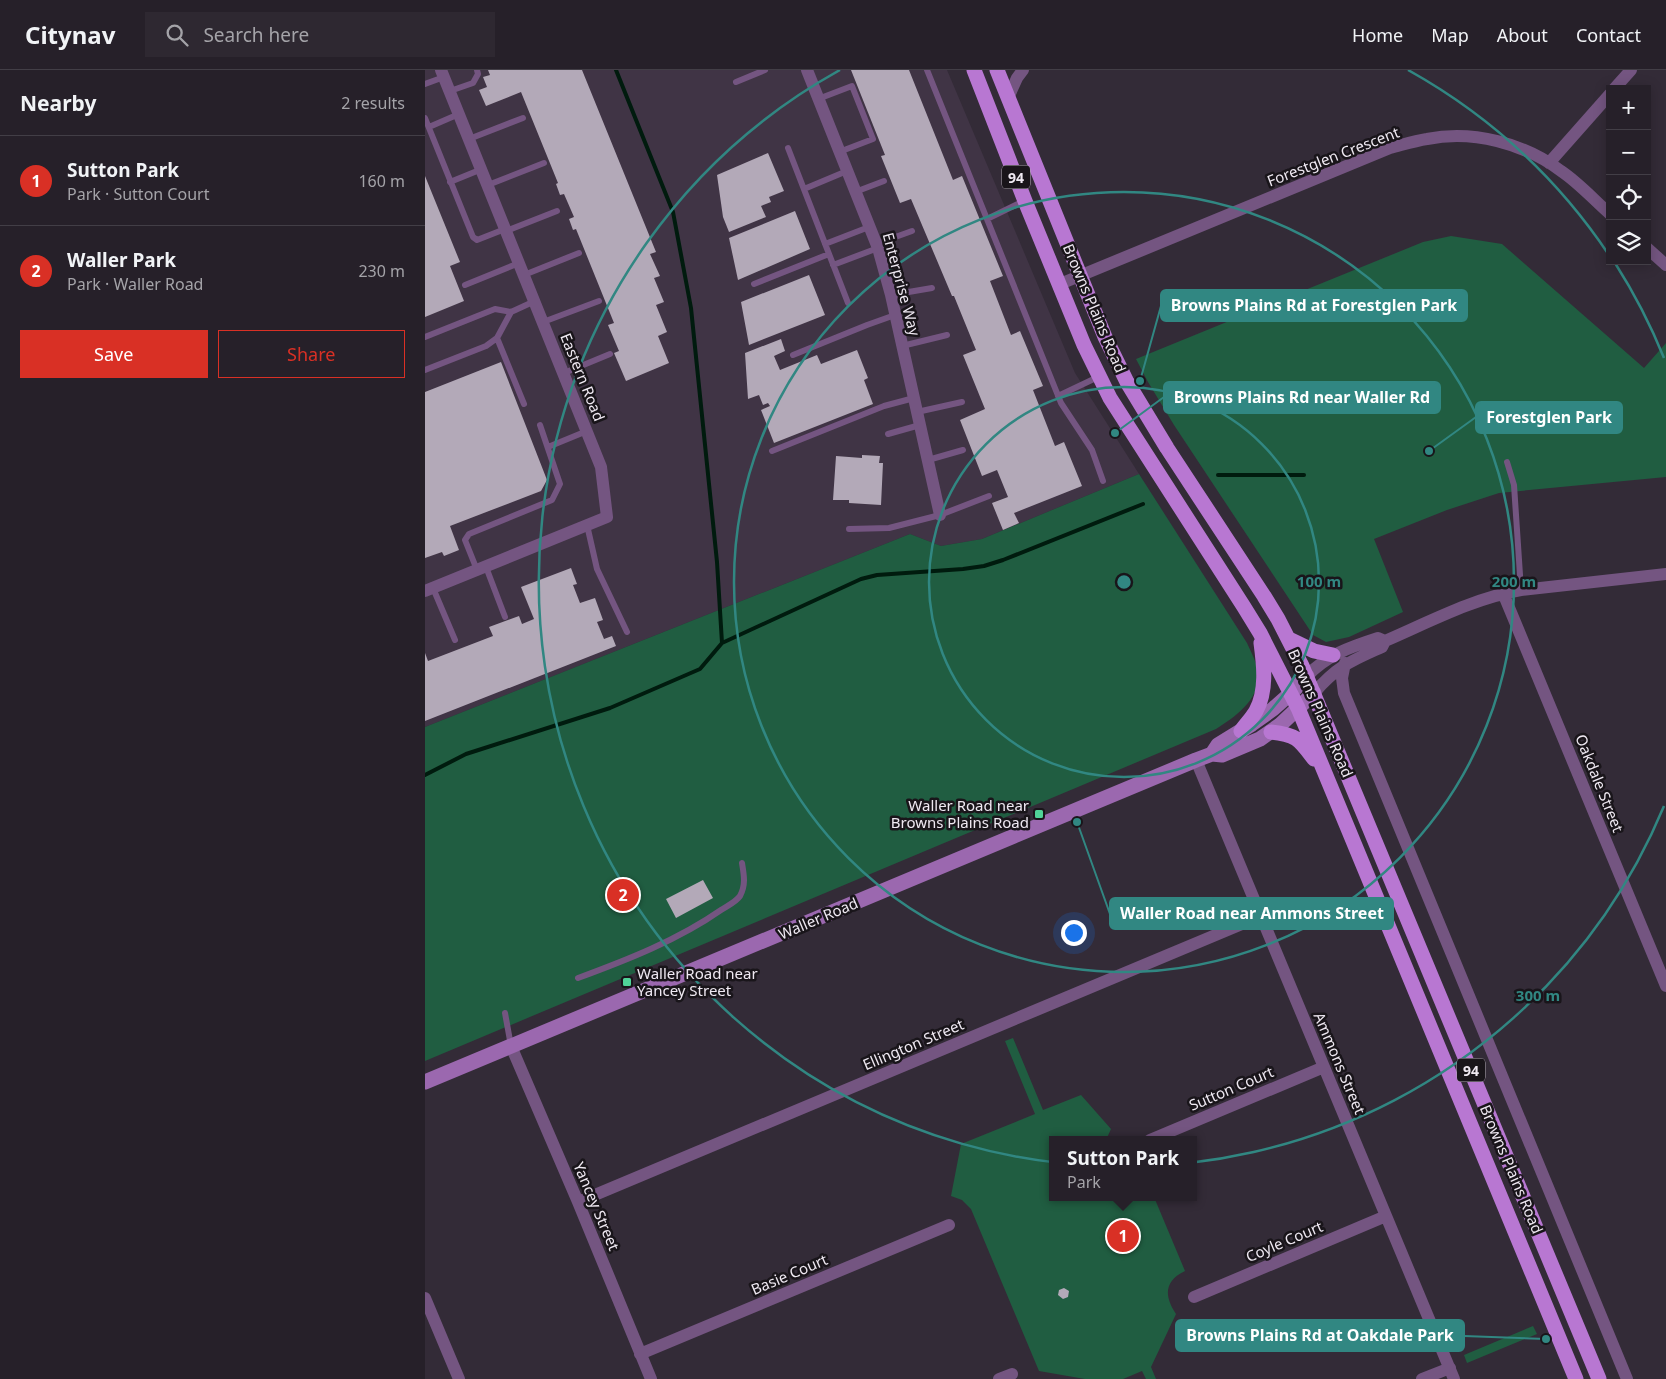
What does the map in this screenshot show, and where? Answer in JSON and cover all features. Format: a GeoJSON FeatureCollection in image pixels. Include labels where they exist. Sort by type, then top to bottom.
{"type":"FeatureCollection","features":[{"type":"Feature","properties":{"kind":"main road","name":"Browns Plains Road"},"geometry":{"type":"LineString","coordinates":[[974,70],[1084,345],[1110,398],[1154,464],[1259,633],[1298,708],[1576,1379]]}},
{"type":"Feature","properties":{"kind":"main road","name":"Browns Plains Road"},"geometry":{"type":"LineString","coordinates":[[997,70],[1105,337],[1127,382],[1167,448],[1264,596],[1289,639],[1307,676],[1599,1379]]}},
{"type":"Feature","properties":{"kind":"main road"},"geometry":{"type":"LineString","coordinates":[[1241,731],[1256,710],[1262,692],[1265,669],[1259,633]]}},
{"type":"Feature","properties":{"kind":"main road"},"geometry":{"type":"LineString","coordinates":[[1289,639],[1314,651],[1339,659]]}},
{"type":"Feature","properties":{"kind":"main road"},"geometry":{"type":"LineString","coordinates":[[1271,732],[1286,734],[1296,738],[1327,776]]}},
{"type":"Feature","properties":{"kind":"street","name":"Enterprise Way"},"geometry":{"type":"LineString","coordinates":[[807,70],[877,246],[891,295],[940,515]]}},
{"type":"Feature","properties":{"kind":"street"},"geometry":{"type":"LineString","coordinates":[[1008,98],[1017,78],[1023,70]]}},
{"type":"Feature","properties":{"kind":"street"},"geometry":{"type":"LineString","coordinates":[[1618,85],[1631,70]]}},
{"type":"Feature","properties":{"kind":"street","name":"Eastern Road"},"geometry":{"type":"LineString","coordinates":[[429,590],[607,517],[601,467],[443,73]]}},
{"type":"Feature","properties":{"kind":"street"},"geometry":{"type":"LineString","coordinates":[[1549,163],[1606,99]]}},
{"type":"Feature","properties":{"kind":"street","name":"Forestglen Crescent"},"geometry":{"type":"LineString","coordinates":[[1060,284],[1390,148],[1428,138],[1458,136],[1491,139],[1523,148],[1561,171],[1606,210]]}},
{"type":"Feature","properties":{"kind":"street"},"geometry":{"type":"LineString","coordinates":[[1651,252],[1666,265]]}},
{"type":"Feature","properties":{"kind":"street"},"geometry":{"type":"LineString","coordinates":[[1314,693],[1328,677],[1347,648],[1378,638],[1385,641],[1482,599],[1521,590],[1666,574]]}},
{"type":"Feature","properties":{"kind":"street","name":"Oakdale Street"},"geometry":{"type":"LineString","coordinates":[[1503,593],[1666,986]]}},
{"type":"Feature","properties":{"kind":"street"},"geometry":{"type":"LineString","coordinates":[[1307,676],[1321,662],[1339,659]]}},
{"type":"Feature","properties":{"kind":"street","name":"Browns Plains Road"},"geometry":{"type":"LineString","coordinates":[[1339,659],[1341,683],[1349,706],[1627,1379]]}},
{"type":"Feature","properties":{"kind":"street","name":"Waller Road"},"geometry":{"type":"LineString","coordinates":[[1212,754],[1218,745],[1263,717],[1291,694],[1307,676]]}},
{"type":"Feature","properties":{"kind":"street","name":"Waller Road"},"geometry":{"type":"LineString","coordinates":[[425,1082],[1196,760],[1212,754],[1222,756],[1271,732],[1314,693]]}},
{"type":"Feature","properties":{"kind":"street","name":"Ammons Street"},"geometry":{"type":"LineString","coordinates":[[1196,760],[1452,1373]]}},
{"type":"Feature","properties":{"kind":"street","name":"Ellington Street"},"geometry":{"type":"LineString","coordinates":[[578,1202],[1261,916]]}},
{"type":"Feature","properties":{"kind":"street","name":"Yancey Street"},"geometry":{"type":"LineString","coordinates":[[511,1046],[651,1379]]}},
{"type":"Feature","properties":{"kind":"street","name":"Sutton Court"},"geometry":{"type":"LineString","coordinates":[[1160,1136],[1324,1067]]}},
{"type":"Feature","properties":{"kind":"street","name":"Coyle Court"},"geometry":{"type":"LineString","coordinates":[[1194,1297],[1386,1216]]}},
{"type":"Feature","properties":{"kind":"street","name":"Basie Court"},"geometry":{"type":"LineString","coordinates":[[641,1354],[949,1224]]}},
{"type":"Feature","properties":{"kind":"street"},"geometry":{"type":"LineString","coordinates":[[425,1298],[459,1379]]}},
{"type":"Feature","properties":{"kind":"street"},"geometry":{"type":"LineString","coordinates":[[1422,1379],[1452,1373]]}},
{"type":"Feature","properties":{"kind":"street"},"geometry":{"type":"LineString","coordinates":[[999,1379],[1012,1374]]}},
{"type":"Feature","properties":{"kind":"lane"},"geometry":{"type":"LineString","coordinates":[[450,91],[473,83],[478,74],[477,70]]}},
{"type":"Feature","properties":{"kind":"lane"},"geometry":{"type":"LineString","coordinates":[[736,82],[765,70]]}},
{"type":"Feature","properties":{"kind":"lane"},"geometry":{"type":"LineString","coordinates":[[927,70],[1058,396],[1092,450],[1103,481]]}},
{"type":"Feature","properties":{"kind":"lane"},"geometry":{"type":"LineString","coordinates":[[425,84],[443,73]]}},
{"type":"Feature","properties":{"kind":"lane"},"geometry":{"type":"LineString","coordinates":[[818,99],[852,86],[873,139],[839,152]]}},
{"type":"Feature","properties":{"kind":"lane"},"geometry":{"type":"LineString","coordinates":[[429,127],[459,114]]}},
{"type":"Feature","properties":{"kind":"lane"},"geometry":{"type":"LineString","coordinates":[[425,118],[473,237],[477,240],[557,211]]}},
{"type":"Feature","properties":{"kind":"lane"},"geometry":{"type":"LineString","coordinates":[[469,139],[523,118]]}},
{"type":"Feature","properties":{"kind":"lane"},"geometry":{"type":"LineString","coordinates":[[788,148],[848,303]]}},
{"type":"Feature","properties":{"kind":"lane"},"geometry":{"type":"LineString","coordinates":[[488,185],[544,164]]}},
{"type":"Feature","properties":{"kind":"lane"},"geometry":{"type":"LineString","coordinates":[[451,182],[481,169]]}},
{"type":"Feature","properties":{"kind":"lane"},"geometry":{"type":"LineString","coordinates":[[804,189],[847,172]]}},
{"type":"Feature","properties":{"kind":"lane"},"geometry":{"type":"LineString","coordinates":[[855,192],[884,181]]}},
{"type":"Feature","properties":{"kind":"lane"},"geometry":{"type":"LineString","coordinates":[[987,219],[1025,201]]}},
{"type":"Feature","properties":{"kind":"lane"},"geometry":{"type":"LineString","coordinates":[[825,244],[869,227]]}},
{"type":"Feature","properties":{"kind":"lane"},"geometry":{"type":"LineString","coordinates":[[833,265],[912,231]]}},
{"type":"Feature","properties":{"kind":"lane"},"geometry":{"type":"LineString","coordinates":[[524,275],[579,252]]}},
{"type":"Feature","properties":{"kind":"lane"},"geometry":{"type":"LineString","coordinates":[[754,284],[829,254]]}},
{"type":"Feature","properties":{"kind":"lane"},"geometry":{"type":"LineString","coordinates":[[465,285],[519,263]]}},
{"type":"Feature","properties":{"kind":"lane"},"geometry":{"type":"LineString","coordinates":[[891,295],[932,288]]}},
{"type":"Feature","properties":{"kind":"lane"},"geometry":{"type":"LineString","coordinates":[[543,322],[599,300]]}},
{"type":"Feature","properties":{"kind":"lane"},"geometry":{"type":"LineString","coordinates":[[425,337],[495,309],[511,312],[535,302]]}},
{"type":"Feature","properties":{"kind":"lane"},"geometry":{"type":"LineString","coordinates":[[425,370],[487,346],[497,338],[511,312]]}},
{"type":"Feature","properties":{"kind":"lane"},"geometry":{"type":"LineString","coordinates":[[793,355],[895,315]]}},
{"type":"Feature","properties":{"kind":"lane"},"geometry":{"type":"LineString","coordinates":[[902,346],[947,334]]}},
{"type":"Feature","properties":{"kind":"lane"},"geometry":{"type":"LineString","coordinates":[[497,338],[524,404]]}},
{"type":"Feature","properties":{"kind":"lane"},"geometry":{"type":"LineString","coordinates":[[563,373],[609,354]]}},
{"type":"Feature","properties":{"kind":"lane"},"geometry":{"type":"LineString","coordinates":[[1058,396],[1099,376]]}},
{"type":"Feature","properties":{"kind":"lane"},"geometry":{"type":"LineString","coordinates":[[772,451],[884,406],[914,398]]}},
{"type":"Feature","properties":{"kind":"lane"},"geometry":{"type":"LineString","coordinates":[[917,412],[962,402]]}},
{"type":"Feature","properties":{"kind":"lane"},"geometry":{"type":"LineString","coordinates":[[505,616],[465,540],[469,534],[552,500],[560,484],[540,425]]}},
{"type":"Feature","properties":{"kind":"lane"},"geometry":{"type":"LineString","coordinates":[[888,434],[920,425]]}},
{"type":"Feature","properties":{"kind":"lane"},"geometry":{"type":"LineString","coordinates":[[548,447],[587,431]]}},
{"type":"Feature","properties":{"kind":"lane"},"geometry":{"type":"LineString","coordinates":[[928,460],[963,450]]}},
{"type":"Feature","properties":{"kind":"lane"},"geometry":{"type":"LineString","coordinates":[[1507,462],[1514,485],[1521,590]]}},
{"type":"Feature","properties":{"kind":"lane"},"geometry":{"type":"LineString","coordinates":[[849,529],[889,528],[940,515],[989,496]]}},
{"type":"Feature","properties":{"kind":"lane"},"geometry":{"type":"LineString","coordinates":[[587,525],[597,569],[627,632]]}},
{"type":"Feature","properties":{"kind":"lane"},"geometry":{"type":"LineString","coordinates":[[429,590],[455,640]]}},
{"type":"Feature","properties":{"kind":"lane"},"geometry":{"type":"LineString","coordinates":[[579,978],[619,963],[701,924],[738,898],[743,889],[745,879],[742,862]]}},
{"type":"Feature","properties":{"kind":"lane"},"geometry":{"type":"LineString","coordinates":[[505,1013],[511,1046]]}},
{"type":"Feature","properties":{"kind":"shaded area"},"geometry":{"type":"Polygon","coordinates":[[[425,70],[947,70],[1075,373],[1139,474],[982,539],[941,546],[910,534],[425,727],[425,70]]]}},
{"type":"Feature","properties":{"kind":"green space"},"geometry":{"type":"Polygon","coordinates":[[[1451,236],[1502,244],[1644,368],[1666,343],[1666,477],[1499,493],[1447,510],[1374,539],[1403,612],[1349,637],[1326,642],[1313,635],[1174,425],[1136,359],[1423,242],[1451,236]]]}},
{"type":"Feature","properties":{"kind":"green space"},"geometry":{"type":"Polygon","coordinates":[[[1139,474],[1247,643],[1254,658],[1258,672],[1256,690],[1246,706],[1239,712],[1216,729],[425,1061],[425,727],[910,534],[941,546],[982,539],[1139,474]]]}},
{"type":"Feature","properties":{"kind":"green space"},"geometry":{"type":"Polygon","coordinates":[[[1013,1038],[1043,1110],[1081,1095],[1111,1129],[1108,1136],[1049,1136],[1049,1201],[1156,1201],[1185,1271],[1173,1279],[1168,1290],[1169,1301],[1176,1314],[1151,1367],[1156,1379],[1146,1379],[1142,1371],[1123,1379],[1085,1379],[1039,1371],[971,1209],[962,1200],[951,1196],[961,1144],[1035,1114],[1005,1041],[1013,1038]]]}},
{"type":"Feature","properties":{"kind":"green space"},"geometry":{"type":"Polygon","coordinates":[[[1533,1326],[1537,1334],[1467,1363],[1464,1355],[1533,1326]]]}},
{"type":"Feature","properties":{"kind":"building"},"geometry":{"type":"Polygon","coordinates":[[[488,70],[582,70],[656,252],[650,254],[660,276],[654,278],[664,302],[656,305],[667,332],[658,336],[669,363],[626,381],[614,353],[619,351],[608,325],[614,323],[576,229],[573,230],[569,219],[574,217],[564,194],[560,195],[556,184],[558,183],[521,92],[486,106],[479,90],[487,87],[483,77],[490,75],[488,70]]]}},
{"type":"Feature","properties":{"kind":"building"},"geometry":{"type":"Polygon","coordinates":[[[851,70],[909,70],[953,180],[962,176],[1003,276],[990,281],[1011,335],[1020,331],[1043,386],[1033,390],[1055,446],[1064,442],[1082,486],[1014,513],[1019,523],[1003,530],[992,503],[1008,497],[997,470],[982,476],[960,420],[985,409],[963,355],[976,350],[911,199],[900,203],[881,156],[885,155],[851,70]]]}},
{"type":"Feature","properties":{"kind":"building"},"geometry":{"type":"Polygon","coordinates":[[[768,153],[784,191],[769,197],[771,202],[761,206],[766,217],[729,232],[723,217],[717,175],[768,153]]]}},
{"type":"Feature","properties":{"kind":"building"},"geometry":{"type":"Polygon","coordinates":[[[425,176],[460,262],[450,266],[464,301],[425,317],[425,176]]]}},
{"type":"Feature","properties":{"kind":"building"},"geometry":{"type":"Polygon","coordinates":[[[795,211],[810,249],[738,280],[729,238],[795,211]]]}},
{"type":"Feature","properties":{"kind":"building"},"geometry":{"type":"Polygon","coordinates":[[[809,275],[825,315],[749,345],[741,302],[809,275]]]}},
{"type":"Feature","properties":{"kind":"building"},"geometry":{"type":"Polygon","coordinates":[[[781,339],[785,351],[774,356],[780,370],[817,355],[821,364],[857,350],[868,378],[864,380],[873,404],[774,443],[761,410],[770,406],[768,403],[763,405],[759,395],[748,399],[745,353],[781,339]]]}},
{"type":"Feature","properties":{"kind":"building"},"geometry":{"type":"Polygon","coordinates":[[[501,362],[547,480],[541,491],[450,526],[459,550],[444,556],[442,552],[425,558],[425,392],[501,362]]]}},
{"type":"Feature","properties":{"kind":"building"},"geometry":{"type":"Polygon","coordinates":[[[862,455],[880,456],[879,463],[883,463],[881,505],[849,503],[849,500],[833,500],[836,456],[862,458],[862,455]]]}},
{"type":"Feature","properties":{"kind":"building"},"geometry":{"type":"Polygon","coordinates":[[[571,568],[577,584],[573,585],[580,603],[595,598],[603,620],[597,622],[604,639],[612,636],[616,646],[425,721],[425,653],[428,661],[493,636],[489,627],[519,616],[522,624],[534,619],[521,587],[571,568]]]}},
{"type":"Feature","properties":{"kind":"building"},"geometry":{"type":"Polygon","coordinates":[[[703,880],[713,898],[676,918],[666,899],[703,880]]]}},
{"type":"Feature","properties":{"kind":"building"},"geometry":{"type":"Polygon","coordinates":[[[1064,1288],[1069,1291],[1068,1297],[1063,1299],[1058,1295],[1059,1290],[1064,1288]]]}},
{"type":"Feature","properties":{"kind":"waterway"},"geometry":{"type":"LineString","coordinates":[[425,775],[466,754],[610,708],[700,669],[722,643],[717,562],[691,308],[673,212],[616,70]]}},
{"type":"Feature","properties":{"kind":"waterway"},"geometry":{"type":"LineString","coordinates":[[1218,475],[1304,475]]}},
{"type":"Feature","properties":{"kind":"waterway"},"geometry":{"type":"LineString","coordinates":[[722,643],[861,579],[877,575],[984,566],[1143,504]]}},
{"type":"Feature","properties":{"kind":"place","name":"Browns Plains Rd at Forestglen Park"},"geometry":{"type":"Point","coordinates":[1140,381]}},
{"type":"Feature","properties":{"kind":"place","name":"Browns Plains Rd near Waller Rd"},"geometry":{"type":"Point","coordinates":[1115,433]}},
{"type":"Feature","properties":{"kind":"place","name":"Forestglen Park"},"geometry":{"type":"Point","coordinates":[1429,451]}},
{"type":"Feature","properties":{"kind":"place","name":"Waller Road near Browns Plains Road"},"geometry":{"type":"Point","coordinates":[1039,814]}},
{"type":"Feature","properties":{"kind":"place","name":"Waller Road near Ammons Street"},"geometry":{"type":"Point","coordinates":[1077,822]}},
{"type":"Feature","properties":{"kind":"place","name":"Waller Park"},"geometry":{"type":"Point","coordinates":[623,895]}},
{"type":"Feature","properties":{"kind":"place","name":"Waller Road near Yancey Street"},"geometry":{"type":"Point","coordinates":[627,982]}},
{"type":"Feature","properties":{"kind":"place","name":"Sutton Park"},"geometry":{"type":"Point","coordinates":[1123,1236]}},
{"type":"Feature","properties":{"kind":"place","name":"Browns Plains Rd at Oakdale Park"},"geometry":{"type":"Point","coordinates":[1546,1339]}}]}
